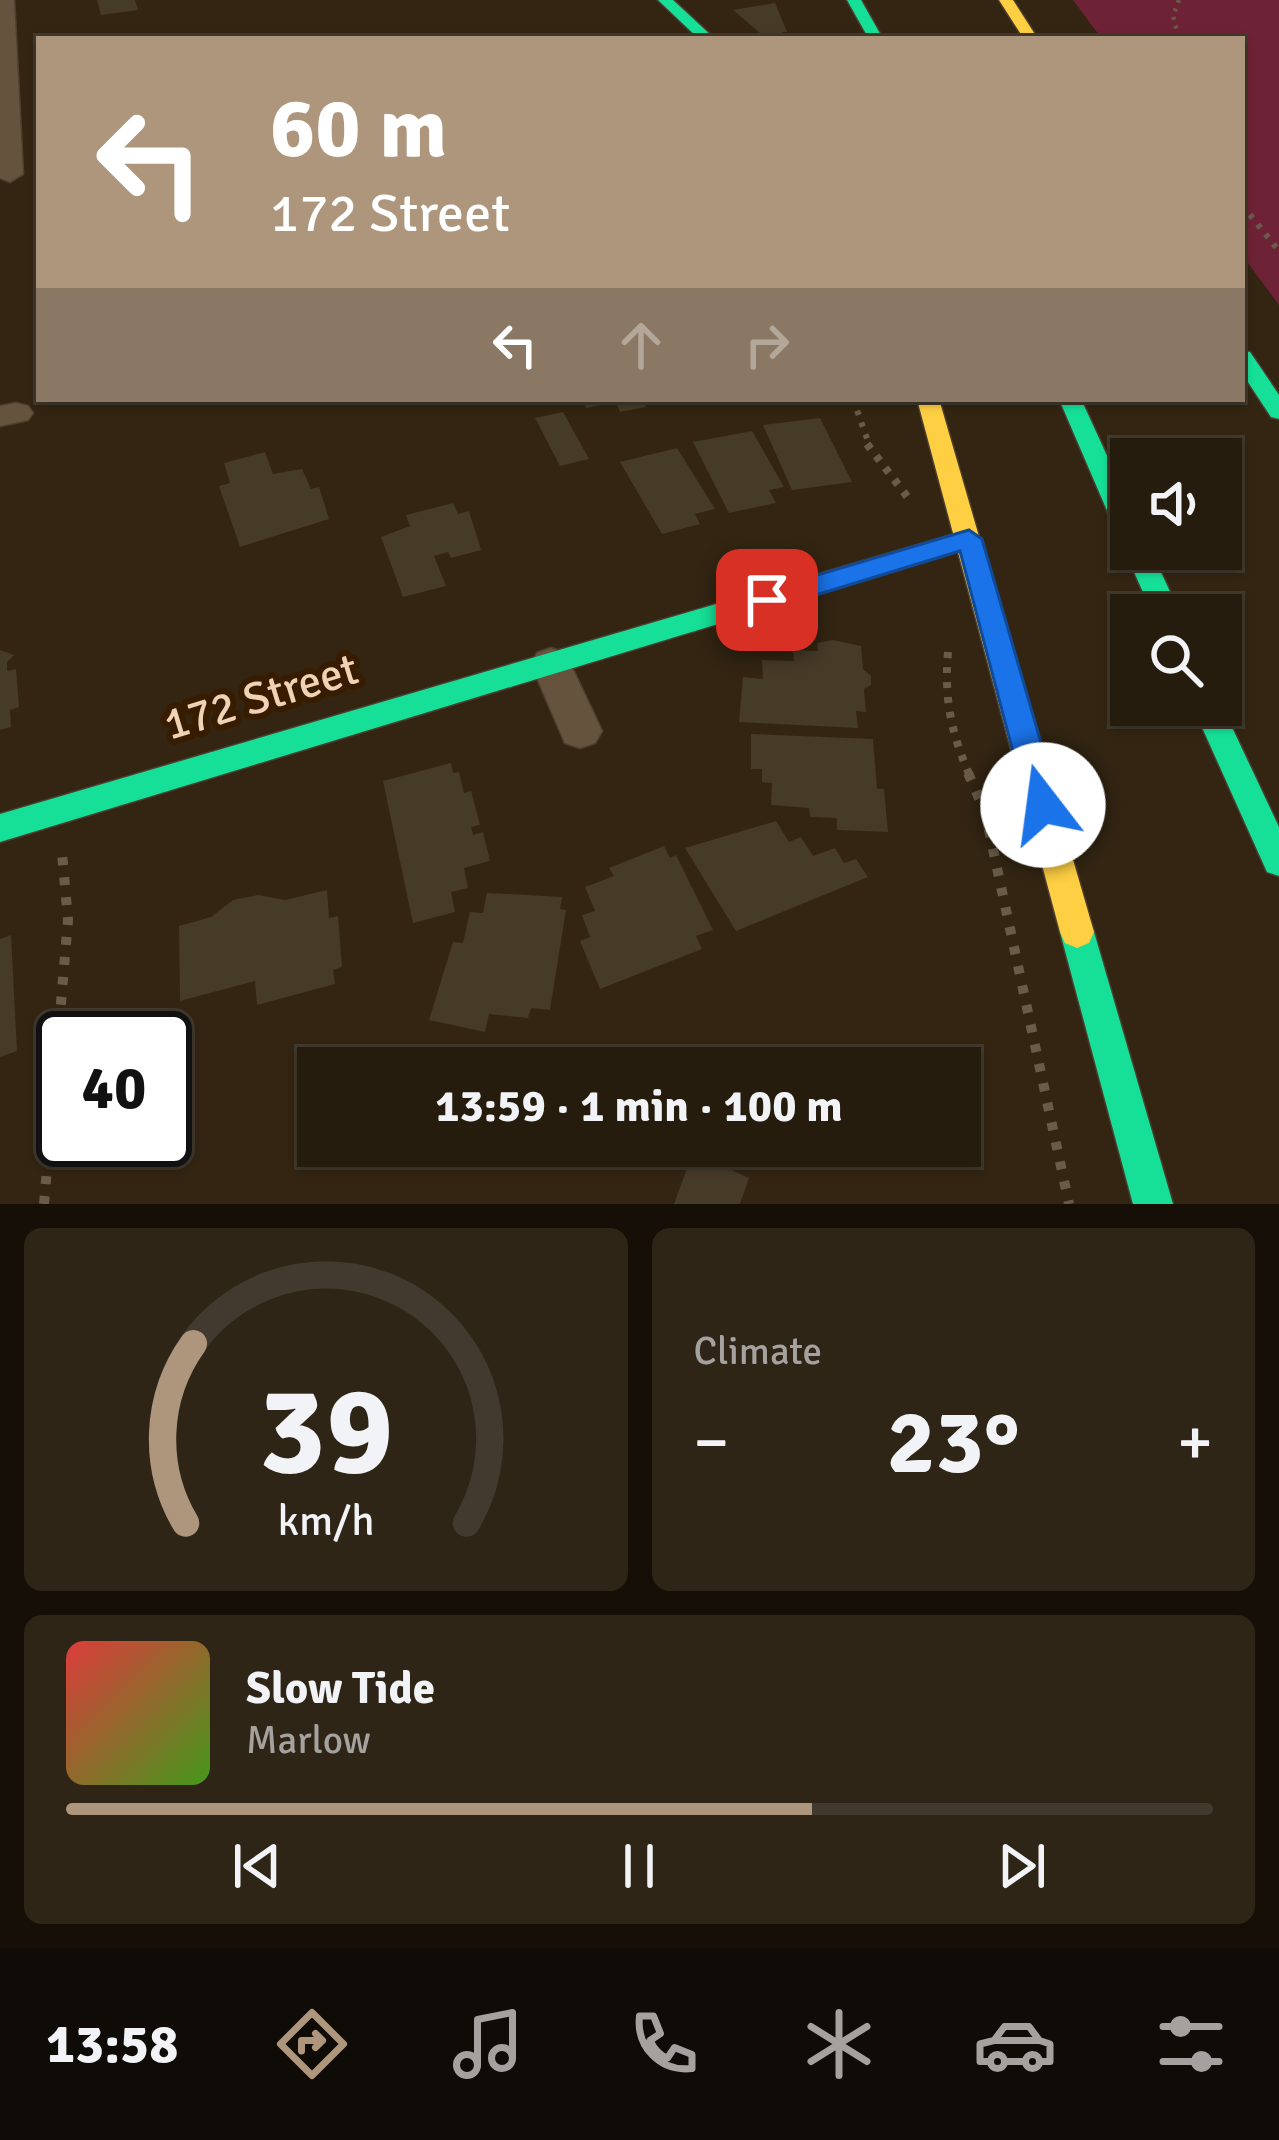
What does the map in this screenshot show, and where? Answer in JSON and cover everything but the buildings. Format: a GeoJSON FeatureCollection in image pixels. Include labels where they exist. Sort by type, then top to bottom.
{"type":"FeatureCollection","features":[{"type":"Feature","properties":{"kind":"main road"},"geometry":{"type":"LineString","coordinates":[[665,0],[704,36]]}},
{"type":"Feature","properties":{"kind":"main road"},"geometry":{"type":"LineString","coordinates":[[854,0],[893,32]]}},
{"type":"Feature","properties":{"kind":"main road"},"geometry":{"type":"LineString","coordinates":[[1006,0],[1032,36]]}},
{"type":"Feature","properties":{"kind":"main road"},"geometry":{"type":"LineString","coordinates":[[1019,0],[1033,36]]}},
{"type":"Feature","properties":{"kind":"main road"},"geometry":{"type":"LineString","coordinates":[[1245,361],[1279,412]]}},
{"type":"Feature","properties":{"kind":"main road"},"geometry":{"type":"LineString","coordinates":[[929,402],[1153,1204]]}},
{"type":"Feature","properties":{"kind":"main road"},"geometry":{"type":"LineString","coordinates":[[1071,402],[1110,489]]}},
{"type":"Feature","properties":{"kind":"main road","name":"172 Street"},"geometry":{"type":"LineString","coordinates":[[0,828],[969,539]]}},
{"type":"Feature","properties":{"kind":"main road"},"geometry":{"type":"LineString","coordinates":[[1217,726],[1279,862]]}},
{"type":"Feature","properties":{"kind":"street"},"geometry":{"type":"LineString","coordinates":[[4,0],[5,175],[36,170]]}},
{"type":"Feature","properties":{"kind":"street"},"geometry":{"type":"LineString","coordinates":[[551,664],[580,731]]}},
{"type":"Feature","properties":{"kind":"path"},"geometry":{"type":"LineString","coordinates":[[1178,36],[1173,16],[1179,0]]}},
{"type":"Feature","properties":{"kind":"path"},"geometry":{"type":"LineString","coordinates":[[1245,209],[1279,251]]}},
{"type":"Feature","properties":{"kind":"path"},"geometry":{"type":"LineString","coordinates":[[854,402],[864,440],[914,512]]}},
{"type":"Feature","properties":{"kind":"path"},"geometry":{"type":"LineString","coordinates":[[949,640],[945,692],[951,733],[985,812],[1070,1204]]}},
{"type":"Feature","properties":{"kind":"path"},"geometry":{"type":"LineString","coordinates":[[44,1204],[68,920],[61,846]]}},
{"type":"Feature","properties":{"kind":"shaded area"},"geometry":{"type":"Polygon","coordinates":[[[1073,0],[1279,0],[1279,305],[1245,259],[1245,36],[1100,36],[1073,0]]]}},
{"type":"Feature","properties":{"kind":"traffic: fast"},"geometry":{"type":"LineString","coordinates":[[665,0],[705,36]]}},
{"type":"Feature","properties":{"kind":"traffic: fast"},"geometry":{"type":"LineString","coordinates":[[854,0],[874,36]]}},
{"type":"Feature","properties":{"kind":"traffic: fast"},"geometry":{"type":"LineString","coordinates":[[1245,361],[1279,412]]}},
{"type":"Feature","properties":{"kind":"traffic: fast"},"geometry":{"type":"LineString","coordinates":[[1071,402],[1110,489]]}},
{"type":"Feature","properties":{"kind":"traffic: fast"},"geometry":{"type":"LineString","coordinates":[[0,828],[969,539]]}},
{"type":"Feature","properties":{"kind":"traffic: fast"},"geometry":{"type":"LineString","coordinates":[[1147,570],[1157,594]]}},
{"type":"Feature","properties":{"kind":"traffic: fast"},"geometry":{"type":"LineString","coordinates":[[1217,726],[1279,862]]}},
{"type":"Feature","properties":{"kind":"traffic: fast"},"geometry":{"type":"LineString","coordinates":[[1077,932],[1153,1204]]}},
{"type":"Feature","properties":{"kind":"traffic: slow"},"geometry":{"type":"LineString","coordinates":[[1006,0],[1029,36]]}},
{"type":"Feature","properties":{"kind":"traffic: slow"},"geometry":{"type":"LineString","coordinates":[[929,402],[1077,932]]}},
{"type":"Feature","properties":{"kind":"route"},"geometry":{"type":"LineString","coordinates":[[767,600],[969,539],[1043,805]]}}]}
